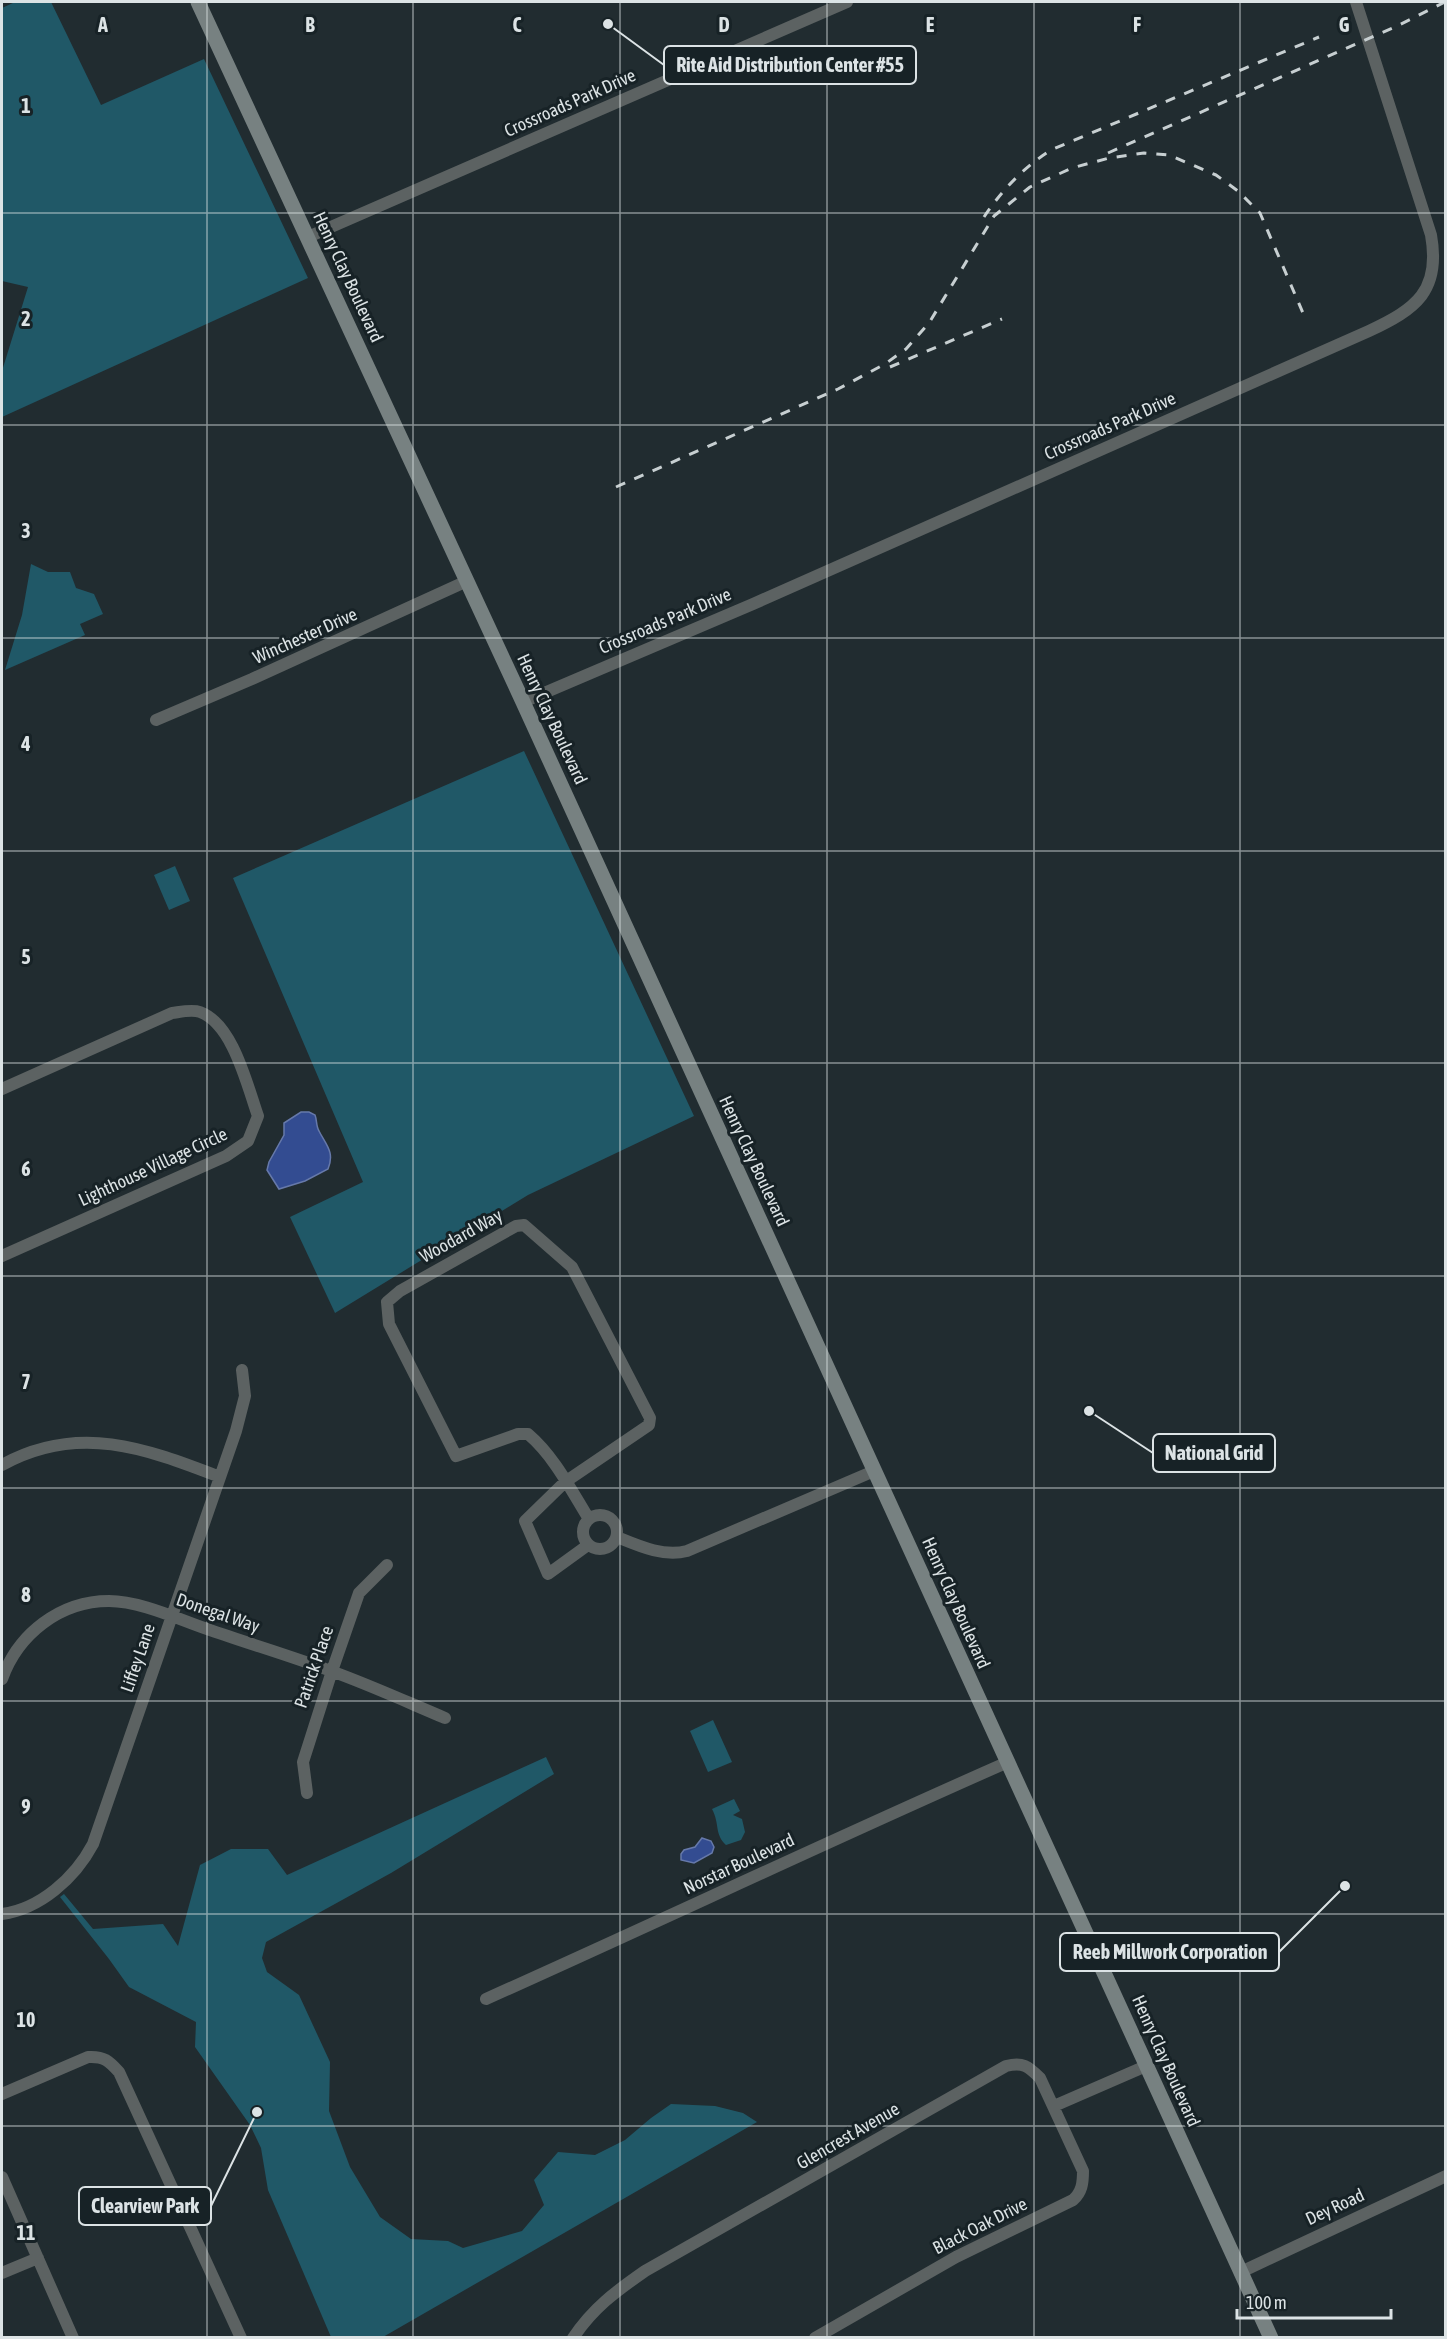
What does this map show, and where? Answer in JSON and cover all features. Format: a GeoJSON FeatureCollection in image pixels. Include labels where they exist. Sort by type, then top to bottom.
{"type":"FeatureCollection","features":[{"type":"Feature","properties":{"kind":"main road","name":"Henry Clay Boulevard"},"geometry":{"type":"LineString","coordinates":[[198,2],[523,702],[1271,2337]]}},
{"type":"Feature","properties":{"kind":"street","name":"Crossroads Park Drive"},"geometry":{"type":"LineString","coordinates":[[308,237],[847,2]]}},
{"type":"Feature","properties":{"kind":"street","name":"Crossroads Park Drive"},"geometry":{"type":"LineString","coordinates":[[523,702],[753,604],[1369,331],[1396,318],[1414,303],[1425,290],[1432,274],[1435,255],[1431,235],[1356,2]]}},
{"type":"Feature","properties":{"kind":"street","name":"Winchester Drive"},"geometry":{"type":"LineString","coordinates":[[156,720],[262,675],[467,581]]}},
{"type":"Feature","properties":{"kind":"street","name":"Lighthouse Village Circle"},"geometry":{"type":"LineString","coordinates":[[2,1089],[172,1013],[198,1011],[213,1019],[231,1043],[258,1116],[248,1142],[226,1156],[2,1256]]}},
{"type":"Feature","properties":{"kind":"street","name":"Woodard Way"},"geometry":{"type":"LineString","coordinates":[[589,1519],[565,1482],[541,1444],[528,1434],[518,1434],[456,1456],[388,1324],[387,1302],[400,1291],[516,1226],[524,1225],[572,1267],[650,1418],[649,1425],[565,1482],[525,1521],[548,1574],[588,1545],[599,1550],[605,1549],[617,1537]]}},
{"type":"Feature","properties":{"kind":"street","name":"Liffey Lane"},"geometry":{"type":"LineString","coordinates":[[2,1914],[27,1907],[47,1896],[72,1874],[93,1844],[246,1396],[242,1370]]}},
{"type":"Feature","properties":{"kind":"street"},"geometry":{"type":"LineString","coordinates":[[2,1465],[30,1452],[70,1443],[94,1442],[123,1444],[165,1456],[220,1477]]}},
{"type":"Feature","properties":{"kind":"street"},"geometry":{"type":"LineString","coordinates":[[588,1545],[583,1529],[589,1519],[603,1515],[612,1519],[617,1527],[617,1537],[642,1548],[664,1553],[687,1551],[874,1471]]}},
{"type":"Feature","properties":{"kind":"street","name":"Patrick Place"},"geometry":{"type":"LineString","coordinates":[[307,1793],[303,1762],[359,1593],[387,1565]]}},
{"type":"Feature","properties":{"kind":"street","name":"Donegal Way"},"geometry":{"type":"LineString","coordinates":[[2,1679],[8,1662],[24,1640],[41,1624],[59,1613],[85,1604],[108,1601],[171,1616],[332,1671],[446,1718]]}},
{"type":"Feature","properties":{"kind":"street","name":"Norstar Boulevard"},"geometry":{"type":"LineString","coordinates":[[486,1999],[658,1923],[825,1843],[1008,1762]]}},
{"type":"Feature","properties":{"kind":"street"},"geometry":{"type":"LineString","coordinates":[[2,2094],[88,2057],[100,2056],[109,2061],[119,2072],[241,2337]]}},
{"type":"Feature","properties":{"kind":"street","name":"Glencrest Avenue"},"geometry":{"type":"LineString","coordinates":[[573,2337],[583,2322],[607,2297],[645,2271],[1006,2066],[1017,2063],[1030,2067],[1040,2078],[1054,2106]]}},
{"type":"Feature","properties":{"kind":"street"},"geometry":{"type":"LineString","coordinates":[[1054,2106],[1146,2066]]}},
{"type":"Feature","properties":{"kind":"street","name":"Black Oak Drive"},"geometry":{"type":"LineString","coordinates":[[815,2337],[956,2257],[1073,2200],[1083,2183],[1083,2171],[1054,2106]]}},
{"type":"Feature","properties":{"kind":"street","name":"Dey Road"},"geometry":{"type":"LineString","coordinates":[[1241,2272],[1446,2176]]}},
{"type":"Feature","properties":{"kind":"street"},"geometry":{"type":"LineString","coordinates":[[2,2178],[73,2337]]}},
{"type":"Feature","properties":{"kind":"street"},"geometry":{"type":"LineString","coordinates":[[2,2273],[38,2258]]}},
{"type":"Feature","properties":{"kind":"shaded area"},"geometry":{"type":"Polygon","coordinates":[[[15,2],[51,2],[101,105],[204,59],[308,278],[2,417],[2,371],[28,287],[2,281],[2,8],[15,2]]]}},
{"type":"Feature","properties":{"kind":"shaded area"},"geometry":{"type":"Polygon","coordinates":[[[31,564],[48,572],[70,572],[76,588],[94,594],[103,614],[80,624],[85,635],[5,670],[22,615],[31,564]]]}},
{"type":"Feature","properties":{"kind":"shaded area"},"geometry":{"type":"Polygon","coordinates":[[[524,751],[694,1116],[528,1195],[335,1313],[290,1217],[363,1182],[233,878],[524,751]]]}},
{"type":"Feature","properties":{"kind":"shaded area"},"geometry":{"type":"Polygon","coordinates":[[[175,866],[190,901],[169,910],[154,875],[175,866]]]}},
{"type":"Feature","properties":{"kind":"shaded area"},"geometry":{"type":"Polygon","coordinates":[[[713,1720],[732,1762],[708,1772],[690,1731],[713,1720]]]}},
{"type":"Feature","properties":{"kind":"shaded area"},"geometry":{"type":"Polygon","coordinates":[[[546,1757],[554,1774],[391,1873],[266,1942],[262,1958],[267,1972],[299,1995],[330,2062],[329,2111],[350,2167],[380,2217],[411,2239],[448,2241],[463,2248],[522,2231],[544,2205],[534,2180],[558,2152],[595,2155],[625,2140],[671,2104],[715,2106],[743,2113],[757,2122],[383,2337],[331,2337],[268,2190],[261,2148],[250,2125],[195,2047],[196,2022],[129,1987],[60,1897],[64,1894],[93,1929],[163,1924],[178,1946],[200,1865],[231,1849],[268,1849],[287,1875],[546,1757]]]}},
{"type":"Feature","properties":{"kind":"shaded area"},"geometry":{"type":"Polygon","coordinates":[[[734,1799],[740,1811],[733,1815],[742,1819],[745,1832],[741,1840],[726,1845],[718,1833],[712,1809],[734,1799]]]}},
{"type":"Feature","properties":{"kind":"water"},"geometry":{"type":"Polygon","coordinates":[[[301,1112],[315,1115],[318,1129],[329,1149],[330,1163],[328,1169],[305,1181],[279,1189],[267,1170],[269,1162],[284,1135],[284,1123],[301,1112]]]}},
{"type":"Feature","properties":{"kind":"water"},"geometry":{"type":"Polygon","coordinates":[[[702,1838],[711,1841],[714,1847],[712,1853],[694,1863],[681,1860],[684,1850],[695,1847],[702,1838]]]}},
{"type":"Feature","properties":{"kind":"railway"},"geometry":{"type":"LineString","coordinates":[[1108,153],[1397,26],[1445,2]]}},
{"type":"Feature","properties":{"kind":"railway"},"geometry":{"type":"LineString","coordinates":[[984,217],[1014,180],[1051,150],[1319,37]]}},
{"type":"Feature","properties":{"kind":"railway"},"geometry":{"type":"LineString","coordinates":[[616,487],[838,389],[885,364],[906,349],[929,323],[994,216],[1030,187],[1072,168],[1109,158],[1144,153],[1169,155],[1216,175],[1238,191],[1260,213],[1306,320]]}},
{"type":"Feature","properties":{"kind":"railway"},"geometry":{"type":"LineString","coordinates":[[890,367],[1002,319]]}},
{"type":"Feature","properties":{"kind":"place","name":"Rite Aid Distribution Center #55"},"geometry":{"type":"Point","coordinates":[608,24]}},
{"type":"Feature","properties":{"kind":"place","name":"National Grid"},"geometry":{"type":"Point","coordinates":[1089,1411]}},
{"type":"Feature","properties":{"kind":"place","name":"Reeb Millwork Corporation"},"geometry":{"type":"Point","coordinates":[1345,1886]}},
{"type":"Feature","properties":{"kind":"place","name":"Clearview Park"},"geometry":{"type":"Point","coordinates":[257,2112]}}]}
